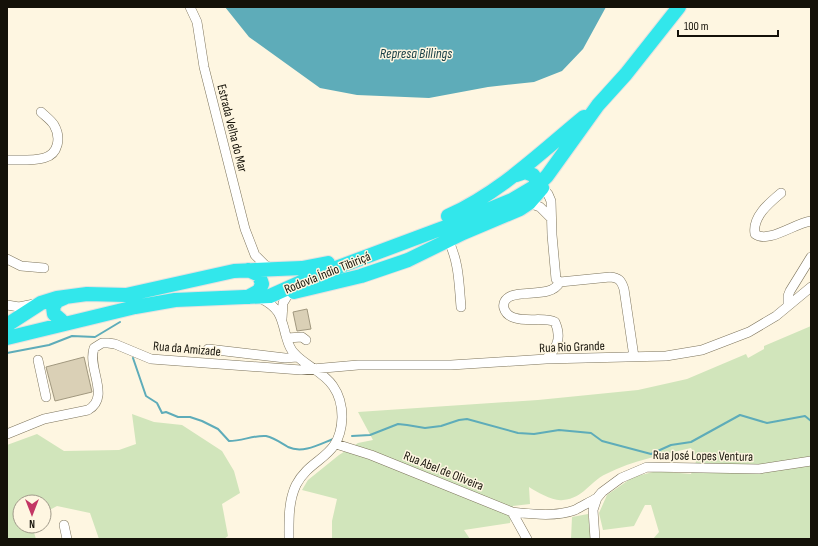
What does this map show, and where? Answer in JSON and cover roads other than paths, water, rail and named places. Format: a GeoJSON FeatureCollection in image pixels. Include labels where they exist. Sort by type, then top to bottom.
{"type":"FeatureCollection","features":[{"type":"Feature","properties":{"kind":"highway","name":"Rodovia Índio Tibiriçá"},"geometry":{"type":"LineString","coordinates":[[7,338],[135,307],[175,300],[259,297],[512,200],[540,186],[598,105],[626,74],[679,7]]}},
{"type":"Feature","properties":{"kind":"highway","name":"Rodovia Índio Tibiriçá"},"geometry":{"type":"LineString","coordinates":[[10,318],[41,303],[68,296],[87,294],[126,295],[234,271],[290,269],[318,266],[334,262],[392,240],[469,206],[492,193],[516,175],[598,105]]}},
{"type":"Feature","properties":{"kind":"highway"},"geometry":{"type":"LineString","coordinates":[[248,270],[259,275],[262,284],[259,291],[259,297],[290,292],[361,276],[390,267],[408,260],[488,221],[529,204],[540,186],[533,175],[529,173],[525,172],[516,175]]}},
{"type":"Feature","properties":{"kind":"highway"},"geometry":{"type":"LineString","coordinates":[[61,320],[54,314],[53,307],[57,301],[68,296]]}},
{"type":"Feature","properties":{"kind":"highway"},"geometry":{"type":"LineString","coordinates":[[10,318],[27,323],[91,318]]}},
{"type":"Feature","properties":{"kind":"street","name":"Estrada Velha do Mar"},"geometry":{"type":"LineString","coordinates":[[190,7],[197,22],[204,67],[234,188],[245,229],[255,255]]}},
{"type":"Feature","properties":{"kind":"street"},"geometry":{"type":"LineString","coordinates":[[7,160],[43,158],[50,156],[55,152],[58,141],[54,124],[41,112]]}},
{"type":"Feature","properties":{"kind":"street"},"geometry":{"type":"LineString","coordinates":[[540,186],[550,198],[556,279],[560,282]]}},
{"type":"Feature","properties":{"kind":"street"},"geometry":{"type":"LineString","coordinates":[[781,193],[762,212],[756,221],[754,234],[760,237],[771,235],[811,221]]}},
{"type":"Feature","properties":{"kind":"street"},"geometry":{"type":"LineString","coordinates":[[529,204],[540,207],[551,218]]}},
{"type":"Feature","properties":{"kind":"street"},"geometry":{"type":"LineString","coordinates":[[448,240],[458,264],[462,307]]}},
{"type":"Feature","properties":{"kind":"street"},"geometry":{"type":"LineString","coordinates":[[255,255],[265,265],[274,269]]}},
{"type":"Feature","properties":{"kind":"street"},"geometry":{"type":"LineString","coordinates":[[248,270],[255,260],[255,255]]}},
{"type":"Feature","properties":{"kind":"street"},"geometry":{"type":"LineString","coordinates":[[788,306],[788,296],[790,291],[811,257]]}},
{"type":"Feature","properties":{"kind":"street"},"geometry":{"type":"LineString","coordinates":[[7,259],[22,266],[44,268]]}},
{"type":"Feature","properties":{"kind":"street"},"geometry":{"type":"LineString","coordinates":[[546,359],[558,345],[558,330],[555,322],[546,320],[532,321],[517,319],[506,314],[503,308],[505,302],[510,297],[554,289],[560,282],[610,277],[617,277],[622,281],[634,357]]}},
{"type":"Feature","properties":{"kind":"street","name":"Rua Rio Grande"},"geometry":{"type":"LineString","coordinates":[[316,369],[358,365],[451,365],[546,359],[666,356],[702,350],[749,332],[776,316],[811,287]]}},
{"type":"Feature","properties":{"kind":"street"},"geometry":{"type":"LineString","coordinates":[[282,319],[283,303],[290,292]]}},
{"type":"Feature","properties":{"kind":"street"},"geometry":{"type":"LineString","coordinates":[[259,297],[273,305],[282,319],[289,345],[297,356],[328,378],[340,399],[342,407],[342,420],[336,444],[303,474],[297,483],[290,503],[289,539]]}},
{"type":"Feature","properties":{"kind":"street"},"geometry":{"type":"LineString","coordinates":[[7,305],[19,306],[41,303]]}},
{"type":"Feature","properties":{"kind":"street"},"geometry":{"type":"LineString","coordinates":[[287,338],[302,337],[306,340]]}},
{"type":"Feature","properties":{"kind":"street","name":"Rua da Amizade"},"geometry":{"type":"LineString","coordinates":[[7,434],[44,419],[88,410],[94,407],[98,397],[92,365],[92,353],[94,348],[102,343],[115,344],[151,359],[283,369],[316,369]]}},
{"type":"Feature","properties":{"kind":"street"},"geometry":{"type":"LineString","coordinates":[[208,349],[285,358],[297,356]]}},
{"type":"Feature","properties":{"kind":"street"},"geometry":{"type":"LineString","coordinates":[[38,360],[46,397]]}},
{"type":"Feature","properties":{"kind":"street","name":"Rua Abel de Oliveira"},"geometry":{"type":"LineString","coordinates":[[336,444],[357,449],[512,512],[537,514],[562,513],[574,510],[597,498]]}},
{"type":"Feature","properties":{"kind":"street","name":"Rua José Lopes Ventura"},"geometry":{"type":"LineString","coordinates":[[597,498],[602,492],[621,478],[647,467],[759,469],[796,465],[811,461]]}},
{"type":"Feature","properties":{"kind":"street"},"geometry":{"type":"LineString","coordinates":[[595,539],[593,510],[597,498]]}},
{"type":"Feature","properties":{"kind":"street"},"geometry":{"type":"LineString","coordinates":[[512,512],[527,539]]}},
{"type":"Feature","properties":{"kind":"street"},"geometry":{"type":"LineString","coordinates":[[64,525],[67,539]]}},
{"type":"Feature","properties":{"kind":"water","name":"Represa Billings"},"geometry":{"type":"Polygon","coordinates":[[[225,7],[606,7],[583,49],[562,71],[534,82],[488,87],[429,98],[357,95],[320,88],[249,37],[225,7]]]}},
{"type":"Feature","properties":{"kind":"waterway"},"geometry":{"type":"LineString","coordinates":[[7,353],[49,345],[72,336],[95,337],[120,322]]}},
{"type":"Feature","properties":{"kind":"waterway"},"geometry":{"type":"LineString","coordinates":[[133,358],[146,396],[157,403],[162,413],[166,412],[178,417],[190,417],[202,421],[218,429],[229,441],[257,436],[266,436],[275,439],[288,447],[294,449],[305,449],[317,446],[333,439]]}},
{"type":"Feature","properties":{"kind":"waterway"},"geometry":{"type":"LineString","coordinates":[[352,436],[370,435],[398,424],[425,428],[441,426],[467,419],[518,433],[534,434],[559,430],[591,433],[602,441],[651,454],[671,445],[691,442],[740,415],[767,423],[805,416],[811,421]]}}]}
